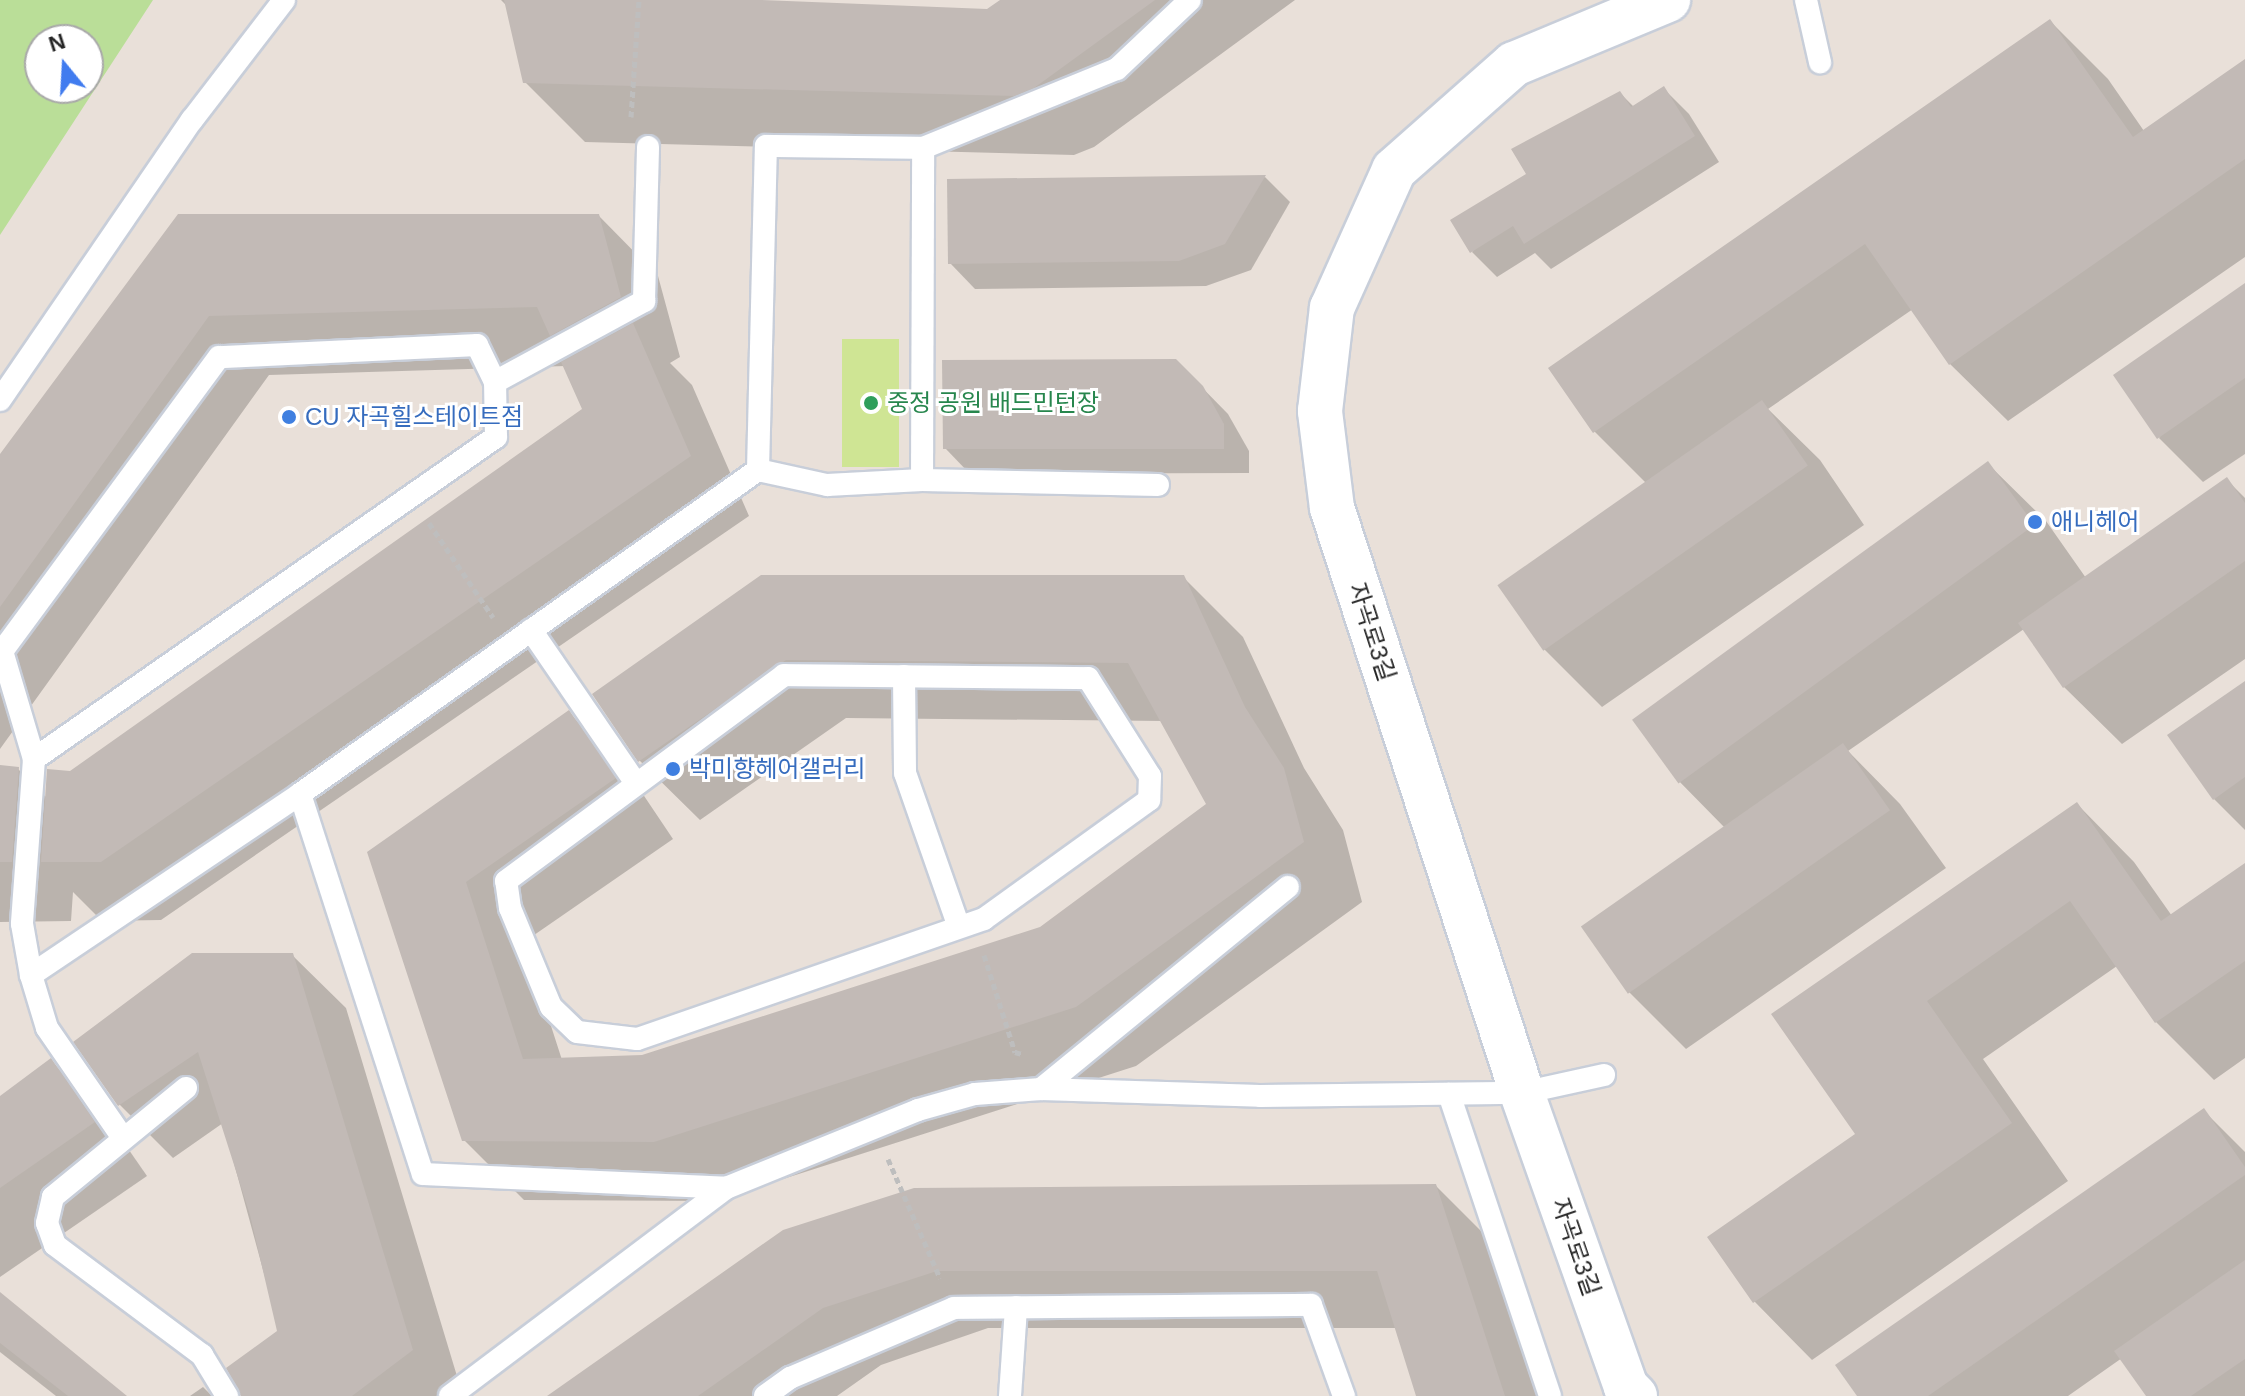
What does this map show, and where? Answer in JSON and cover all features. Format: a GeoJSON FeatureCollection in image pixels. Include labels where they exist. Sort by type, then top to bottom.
{"type":"FeatureCollection","features":[{"type":"Feature","properties":{"kind":"street","name":"자곡로3길"},"geometry":{"type":"LineString","coordinates":[[1635,1396],[1626,1387],[1522,1093],[1332,508],[1320,411],[1332,308],[1394,170],[1514,64],[1668,0]]}},
{"type":"Feature","properties":{"kind":"lane"},"geometry":{"type":"LineString","coordinates":[[0,400],[192,120],[284,0]]}},
{"type":"Feature","properties":{"kind":"lane"},"geometry":{"type":"LineString","coordinates":[[758,470],[766,146],[923,148],[1117,69],[1190,0]]}},
{"type":"Feature","properties":{"kind":"lane"},"geometry":{"type":"LineString","coordinates":[[1806,0],[1820,62]]}},
{"type":"Feature","properties":{"kind":"lane"},"geometry":{"type":"LineString","coordinates":[[495,382],[644,301],[648,147]]}},
{"type":"Feature","properties":{"kind":"lane"},"geometry":{"type":"LineString","coordinates":[[922,480],[923,148]]}},
{"type":"Feature","properties":{"kind":"lane"},"geometry":{"type":"LineString","coordinates":[[34,759],[496,437],[495,382],[477,345],[219,357],[2,651],[34,759],[22,924],[31,975],[47,1028],[123,1138]]}},
{"type":"Feature","properties":{"kind":"lane"},"geometry":{"type":"LineString","coordinates":[[31,975],[300,794],[758,470],[827,485],[922,480],[1158,485]]}},
{"type":"Feature","properties":{"kind":"lane"},"geometry":{"type":"LineString","coordinates":[[531,630],[635,782]]}},
{"type":"Feature","properties":{"kind":"lane"},"geometry":{"type":"LineString","coordinates":[[784,675],[904,676],[1088,678],[1150,776],[1149,800],[984,919],[637,1039],[577,1032],[551,1007],[510,908],[506,881],[635,782],[784,675]]}},
{"type":"Feature","properties":{"kind":"lane"},"geometry":{"type":"LineString","coordinates":[[904,676],[905,773],[959,927]]}},
{"type":"Feature","properties":{"kind":"lane"},"geometry":{"type":"LineString","coordinates":[[300,794],[423,1174],[726,1188]]}},
{"type":"Feature","properties":{"kind":"lane"},"geometry":{"type":"LineString","coordinates":[[1041,1089],[1288,887]]}},
{"type":"Feature","properties":{"kind":"lane"},"geometry":{"type":"LineString","coordinates":[[450,1396],[726,1188],[918,1110],[975,1094],[1041,1089],[1260,1096],[1522,1093],[1604,1075]]}},
{"type":"Feature","properties":{"kind":"lane"},"geometry":{"type":"LineString","coordinates":[[186,1088],[53,1197],[47,1223],[55,1245],[202,1355],[227,1396]]}},
{"type":"Feature","properties":{"kind":"lane"},"geometry":{"type":"LineString","coordinates":[[1449,1094],[1550,1396]]}},
{"type":"Feature","properties":{"kind":"lane"},"geometry":{"type":"LineString","coordinates":[[765,1396],[790,1378],[954,1308],[1311,1305],[1344,1396]]}},
{"type":"Feature","properties":{"kind":"lane"},"geometry":{"type":"LineString","coordinates":[[1010,1396],[1016,1307]]}},
{"type":"Feature","properties":{"kind":"path"},"geometry":{"type":"LineString","coordinates":[[633,86],[639,0]]}},
{"type":"Feature","properties":{"kind":"path"},"geometry":{"type":"LineString","coordinates":[[426,519],[481,600]]}},
{"type":"Feature","properties":{"kind":"path"},"geometry":{"type":"LineString","coordinates":[[981,946],[1009,1029]]}},
{"type":"Feature","properties":{"kind":"path"},"geometry":{"type":"LineString","coordinates":[[902,1191],[937,1271]]}},
{"type":"Feature","properties":{"kind":"green space"},"geometry":{"type":"Polygon","coordinates":[[[0,0],[153,0],[104,75],[104,24],[24,24],[24,104],[85,104],[0,235],[0,0]]]}},
{"type":"Feature","properties":{"kind":"green space","name":"중정 공원 배드민턴장"},"geometry":{"type":"Polygon","coordinates":[[[842,339],[899,339],[899,467],[842,467],[842,339]]]}},
{"type":"Feature","properties":{"kind":"building"},"geometry":{"type":"Polygon","coordinates":[[[504,0],[761,0],[987,9],[1000,0],[1155,0],[1034,88],[1014,96],[523,83],[504,0]]]}},
{"type":"Feature","properties":{"kind":"building"},"geometry":{"type":"Polygon","coordinates":[[[2050,19],[2133,137],[2245,59],[2245,159],[1949,365],[1865,244],[1593,433],[1548,368],[2050,19]]]}},
{"type":"Feature","properties":{"kind":"building"},"geometry":{"type":"Polygon","coordinates":[[[1664,86],[1695,136],[1524,244],[1513,226],[1470,253],[1450,220],[1526,174],[1511,149],[1620,91],[1631,107],[1664,86]]]}},
{"type":"Feature","properties":{"kind":"building"},"geometry":{"type":"Polygon","coordinates":[[[1266,175],[1225,244],[1179,261],[948,264],[947,179],[1266,175]]]}},
{"type":"Feature","properties":{"kind":"building"},"geometry":{"type":"Polygon","coordinates":[[[178,214],[599,214],[621,297],[550,336],[537,307],[209,316],[0,607],[0,454],[178,214]]]}},
{"type":"Feature","properties":{"kind":"building"},"geometry":{"type":"Polygon","coordinates":[[[2245,283],[2245,378],[2157,439],[2113,375],[2245,283]]]}},
{"type":"Feature","properties":{"kind":"building"},"geometry":{"type":"Polygon","coordinates":[[[633,323],[691,456],[101,862],[41,862],[47,769],[70,771],[582,409],[561,362],[633,323]]]}},
{"type":"Feature","properties":{"kind":"building"},"geometry":{"type":"Polygon","coordinates":[[[1176,359],[1203,386],[1224,424],[1224,449],[943,449],[942,360],[1176,359]]]}},
{"type":"Feature","properties":{"kind":"building"},"geometry":{"type":"Polygon","coordinates":[[[1762,400],[1808,466],[1543,651],[1497,585],[1762,400]]]}},
{"type":"Feature","properties":{"kind":"building"},"geometry":{"type":"Polygon","coordinates":[[[1988,461],[2034,525],[1678,784],[1632,720],[1988,461]]]}},
{"type":"Feature","properties":{"kind":"building"},"geometry":{"type":"Polygon","coordinates":[[[2227,477],[2245,503],[2245,561],[2063,688],[2018,623],[2227,477]]]}},
{"type":"Feature","properties":{"kind":"building"},"geometry":{"type":"Polygon","coordinates":[[[761,575],[1184,575],[1245,707],[1284,768],[1304,842],[1076,1007],[654,1142],[462,1141],[367,852],[569,710],[616,778],[466,882],[523,1059],[642,1055],[1040,927],[1206,804],[1128,663],[786,660],[638,762],[592,694],[761,575]]]}},
{"type":"Feature","properties":{"kind":"building"},"geometry":{"type":"Polygon","coordinates":[[[2245,681],[2245,777],[2213,800],[2167,735],[2245,681]]]}},
{"type":"Feature","properties":{"kind":"building"},"geometry":{"type":"Polygon","coordinates":[[[1843,743],[1890,810],[1628,994],[1581,927],[1843,743]]]}},
{"type":"Feature","properties":{"kind":"building"},"geometry":{"type":"Polygon","coordinates":[[[0,765],[19,767],[12,862],[0,862],[0,765]]]}},
{"type":"Feature","properties":{"kind":"building"},"geometry":{"type":"Polygon","coordinates":[[[2077,802],[2161,921],[2245,863],[2245,961],[2155,1023],[2070,901],[1927,1001],[2012,1123],[1753,1303],[1707,1237],[1855,1134],[1771,1014],[2077,802]]]}},
{"type":"Feature","properties":{"kind":"building"},"geometry":{"type":"Polygon","coordinates":[[[192,953],[293,953],[413,1350],[352,1396],[241,1396],[226,1368],[277,1331],[250,1215],[198,1052],[118,1106],[73,1042],[192,953]]]}},
{"type":"Feature","properties":{"kind":"building"},"geometry":{"type":"Polygon","coordinates":[[[51,1058],[95,1122],[0,1188],[0,1096],[51,1058]]]}},
{"type":"Feature","properties":{"kind":"building"},"geometry":{"type":"Polygon","coordinates":[[[2204,1108],[2245,1167],[2245,1175],[1928,1396],[1857,1396],[1835,1365],[2204,1108]]]}},
{"type":"Feature","properties":{"kind":"building"},"geometry":{"type":"Polygon","coordinates":[[[1436,1184],[1505,1396],[1416,1396],[1377,1271],[937,1271],[823,1308],[698,1396],[547,1396],[783,1230],[914,1188],[1436,1184]]]}},
{"type":"Feature","properties":{"kind":"building"},"geometry":{"type":"Polygon","coordinates":[[[2245,1260],[2245,1359],[2191,1396],[2146,1396],[2114,1351],[2245,1260]]]}},
{"type":"Feature","properties":{"kind":"building"},"geometry":{"type":"Polygon","coordinates":[[[0,1292],[127,1396],[68,1396],[0,1343],[0,1292]]]}},
{"type":"Feature","properties":{"kind":"place","name":"중정 공원 배드민턴장"},"geometry":{"type":"Point","coordinates":[871,403]}},
{"type":"Feature","properties":{"kind":"place","name":"CU 자곡힐스테이트점"},"geometry":{"type":"Point","coordinates":[289,417]}},
{"type":"Feature","properties":{"kind":"place","name":"애니헤어"},"geometry":{"type":"Point","coordinates":[2035,522]}},
{"type":"Feature","properties":{"kind":"place","name":"박미향헤어갤러리"},"geometry":{"type":"Point","coordinates":[673,769]}}]}
